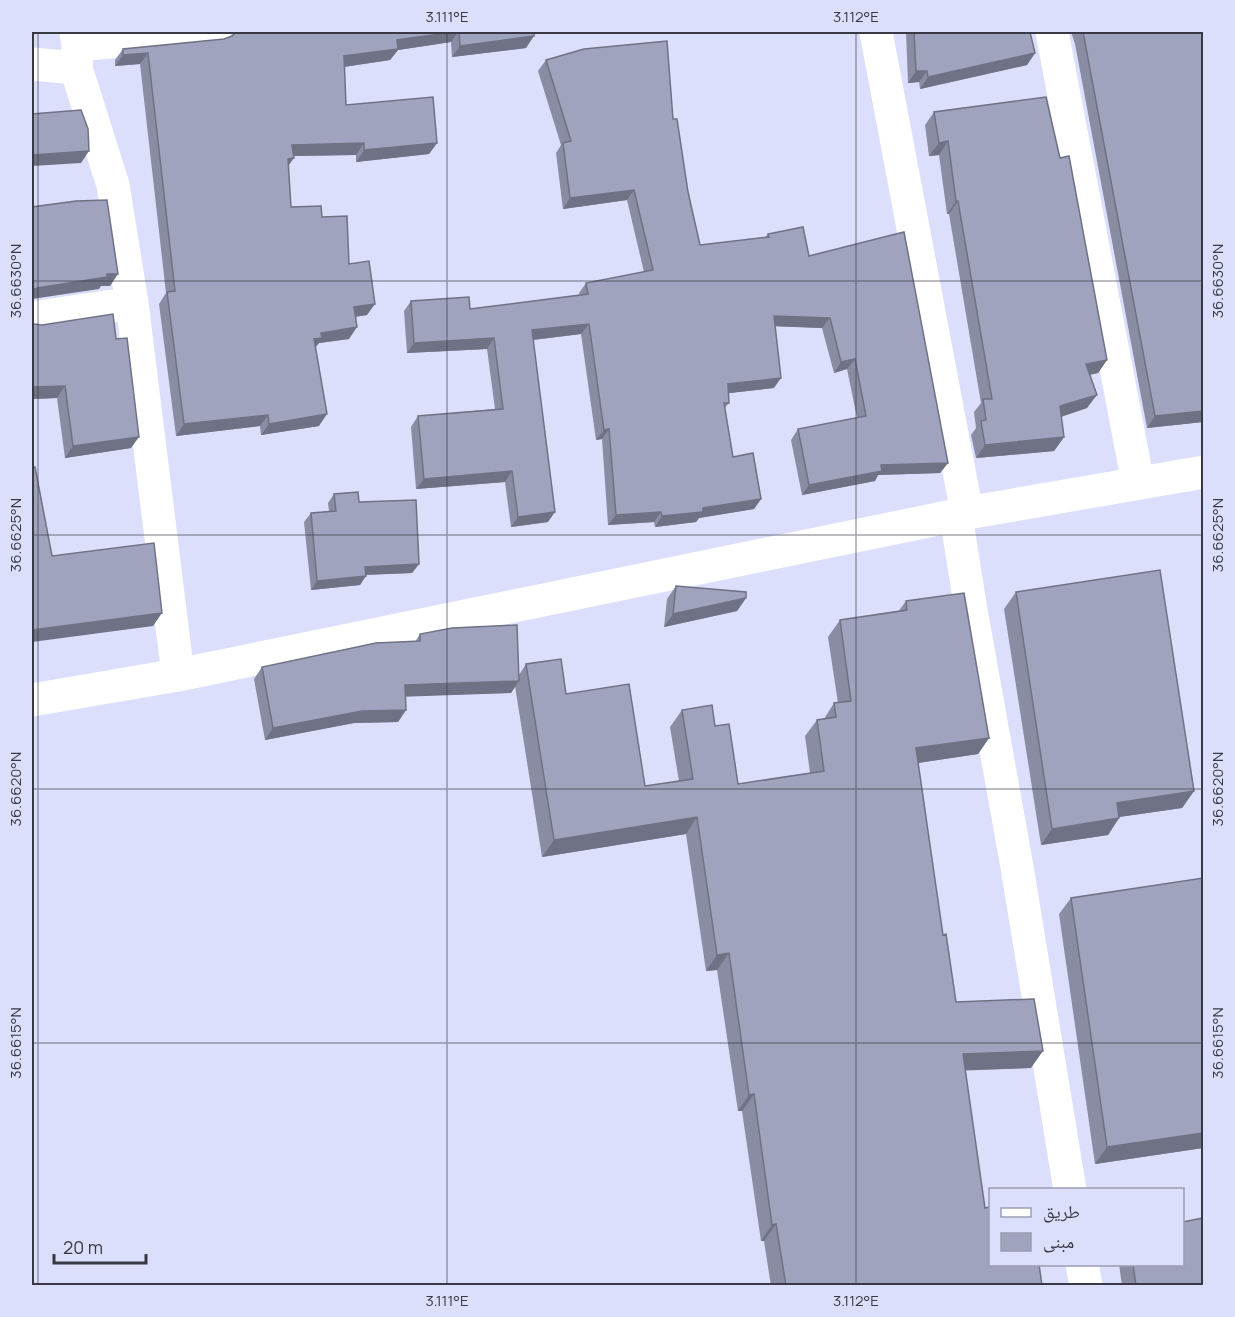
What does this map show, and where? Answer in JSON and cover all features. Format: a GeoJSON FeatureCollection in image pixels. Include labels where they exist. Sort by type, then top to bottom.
{"type":"FeatureCollection","features":[{"type":"Feature","properties":{"kind":"street"},"geometry":{"type":"LineString","coordinates":[[32,64],[77,48],[214,32]]}},
{"type":"Feature","properties":{"kind":"street"},"geometry":{"type":"LineString","coordinates":[[876,32],[962,515],[971,610],[1017,867],[1070,1188]]}},
{"type":"Feature","properties":{"kind":"street"},"geometry":{"type":"LineString","coordinates":[[1052,32],[1138,483]]}},
{"type":"Feature","properties":{"kind":"street"},"geometry":{"type":"LineString","coordinates":[[77,48],[113,185],[132,303],[178,675]]}},
{"type":"Feature","properties":{"kind":"street"},"geometry":{"type":"LineString","coordinates":[[32,318],[132,303]]}},
{"type":"Feature","properties":{"kind":"street"},"geometry":{"type":"LineString","coordinates":[[32,700],[178,675],[962,515],[1203,472]]}},
{"type":"Feature","properties":{"kind":"street"},"geometry":{"type":"LineString","coordinates":[[1082,1266],[1086,1286]]}},
{"type":"Feature","properties":{"kind":"building"},"geometry":{"type":"Polygon","coordinates":[[[236,32],[455,32],[397,40],[398,49],[344,56],[346,105],[433,97],[437,143],[364,150],[364,143],[292,145],[294,158],[288,159],[291,207],[321,206],[322,217],[347,216],[349,264],[369,261],[375,304],[354,307],[357,327],[321,333],[322,338],[314,339],[327,414],[269,424],[268,415],[184,424],[167,292],[175,291],[148,53],[123,55],[123,49],[224,39],[236,32]]]}},
{"type":"Feature","properties":{"kind":"building"},"geometry":{"type":"Polygon","coordinates":[[[459,32],[534,32],[534,36],[460,46],[459,32]]]}},
{"type":"Feature","properties":{"kind":"building"},"geometry":{"type":"Polygon","coordinates":[[[914,32],[1030,32],[1035,53],[928,77],[927,71],[916,71],[914,32]]]}},
{"type":"Feature","properties":{"kind":"building"},"geometry":{"type":"Polygon","coordinates":[[[1083,32],[1203,32],[1203,411],[1155,416],[1083,32]]]}},
{"type":"Feature","properties":{"kind":"building"},"geometry":{"type":"Polygon","coordinates":[[[667,41],[673,119],[677,119],[688,192],[700,245],[769,237],[768,234],[803,227],[809,256],[904,232],[948,463],[881,465],[882,471],[809,485],[798,429],[866,416],[855,359],[841,362],[830,318],[774,316],[781,378],[728,384],[729,403],[724,403],[733,457],[753,453],[761,499],[703,508],[703,512],[662,516],[661,512],[616,515],[609,429],[604,430],[589,324],[532,330],[555,512],[518,517],[512,471],[424,479],[418,416],[503,409],[494,338],[414,343],[411,301],[469,297],[470,309],[588,294],[586,283],[653,270],[634,190],[570,198],[563,143],[571,141],[546,60],[584,49],[667,41]]]}},
{"type":"Feature","properties":{"kind":"building"},"geometry":{"type":"Polygon","coordinates":[[[1046,97],[1060,158],[1069,156],[1107,360],[1086,364],[1097,395],[1060,406],[1064,437],[985,445],[981,421],[986,420],[983,399],[992,399],[958,201],[956,201],[948,141],[939,143],[934,112],[1046,97]]]}},
{"type":"Feature","properties":{"kind":"building"},"geometry":{"type":"Polygon","coordinates":[[[81,110],[88,129],[89,151],[32,155],[32,114],[81,110]]]}},
{"type":"Feature","properties":{"kind":"building"},"geometry":{"type":"Polygon","coordinates":[[[107,200],[118,274],[107,274],[107,277],[32,290],[32,207],[76,201],[107,200]]]}},
{"type":"Feature","properties":{"kind":"building"},"geometry":{"type":"Polygon","coordinates":[[[113,314],[116,339],[127,338],[139,437],[73,446],[65,386],[32,387],[32,322],[42,325],[113,314]]]}},
{"type":"Feature","properties":{"kind":"building"},"geometry":{"type":"Polygon","coordinates":[[[35,467],[52,556],[154,543],[162,613],[32,630],[32,468],[35,467]]]}},
{"type":"Feature","properties":{"kind":"building"},"geometry":{"type":"Polygon","coordinates":[[[358,492],[359,502],[416,500],[419,564],[365,567],[366,576],[317,581],[311,513],[336,511],[334,494],[358,492]]]}},
{"type":"Feature","properties":{"kind":"building"},"geometry":{"type":"Polygon","coordinates":[[[1160,570],[1194,791],[1117,803],[1119,818],[1052,829],[1016,592],[1160,570]]]}},
{"type":"Feature","properties":{"kind":"building"},"geometry":{"type":"Polygon","coordinates":[[[676,586],[746,592],[746,598],[673,614],[676,586]]]}},
{"type":"Feature","properties":{"kind":"building"},"geometry":{"type":"Polygon","coordinates":[[[964,593],[989,738],[916,748],[943,935],[946,934],[956,1002],[1034,999],[1043,1051],[963,1054],[985,1208],[989,1207],[989,1266],[1039,1266],[1042,1286],[786,1286],[776,1224],[772,1225],[754,1094],[749,1095],[729,953],[717,955],[697,817],[554,840],[526,664],[561,659],[566,694],[629,684],[645,786],[693,779],[682,710],[712,705],[715,726],[729,724],[738,784],[824,771],[817,720],[836,717],[834,703],[851,701],[840,620],[907,610],[906,601],[964,593]]]}},
{"type":"Feature","properties":{"kind":"building"},"geometry":{"type":"Polygon","coordinates":[[[517,625],[519,681],[405,685],[406,710],[362,711],[273,728],[262,667],[376,643],[420,641],[420,634],[452,628],[517,625]]]}},
{"type":"Feature","properties":{"kind":"building"},"geometry":{"type":"Polygon","coordinates":[[[1203,878],[1203,1133],[1107,1147],[1071,898],[1203,878]]]}},
{"type":"Feature","properties":{"kind":"building"},"geometry":{"type":"Polygon","coordinates":[[[1203,1218],[1203,1286],[1136,1286],[1133,1266],[1184,1266],[1184,1222],[1203,1218]]]}}]}
